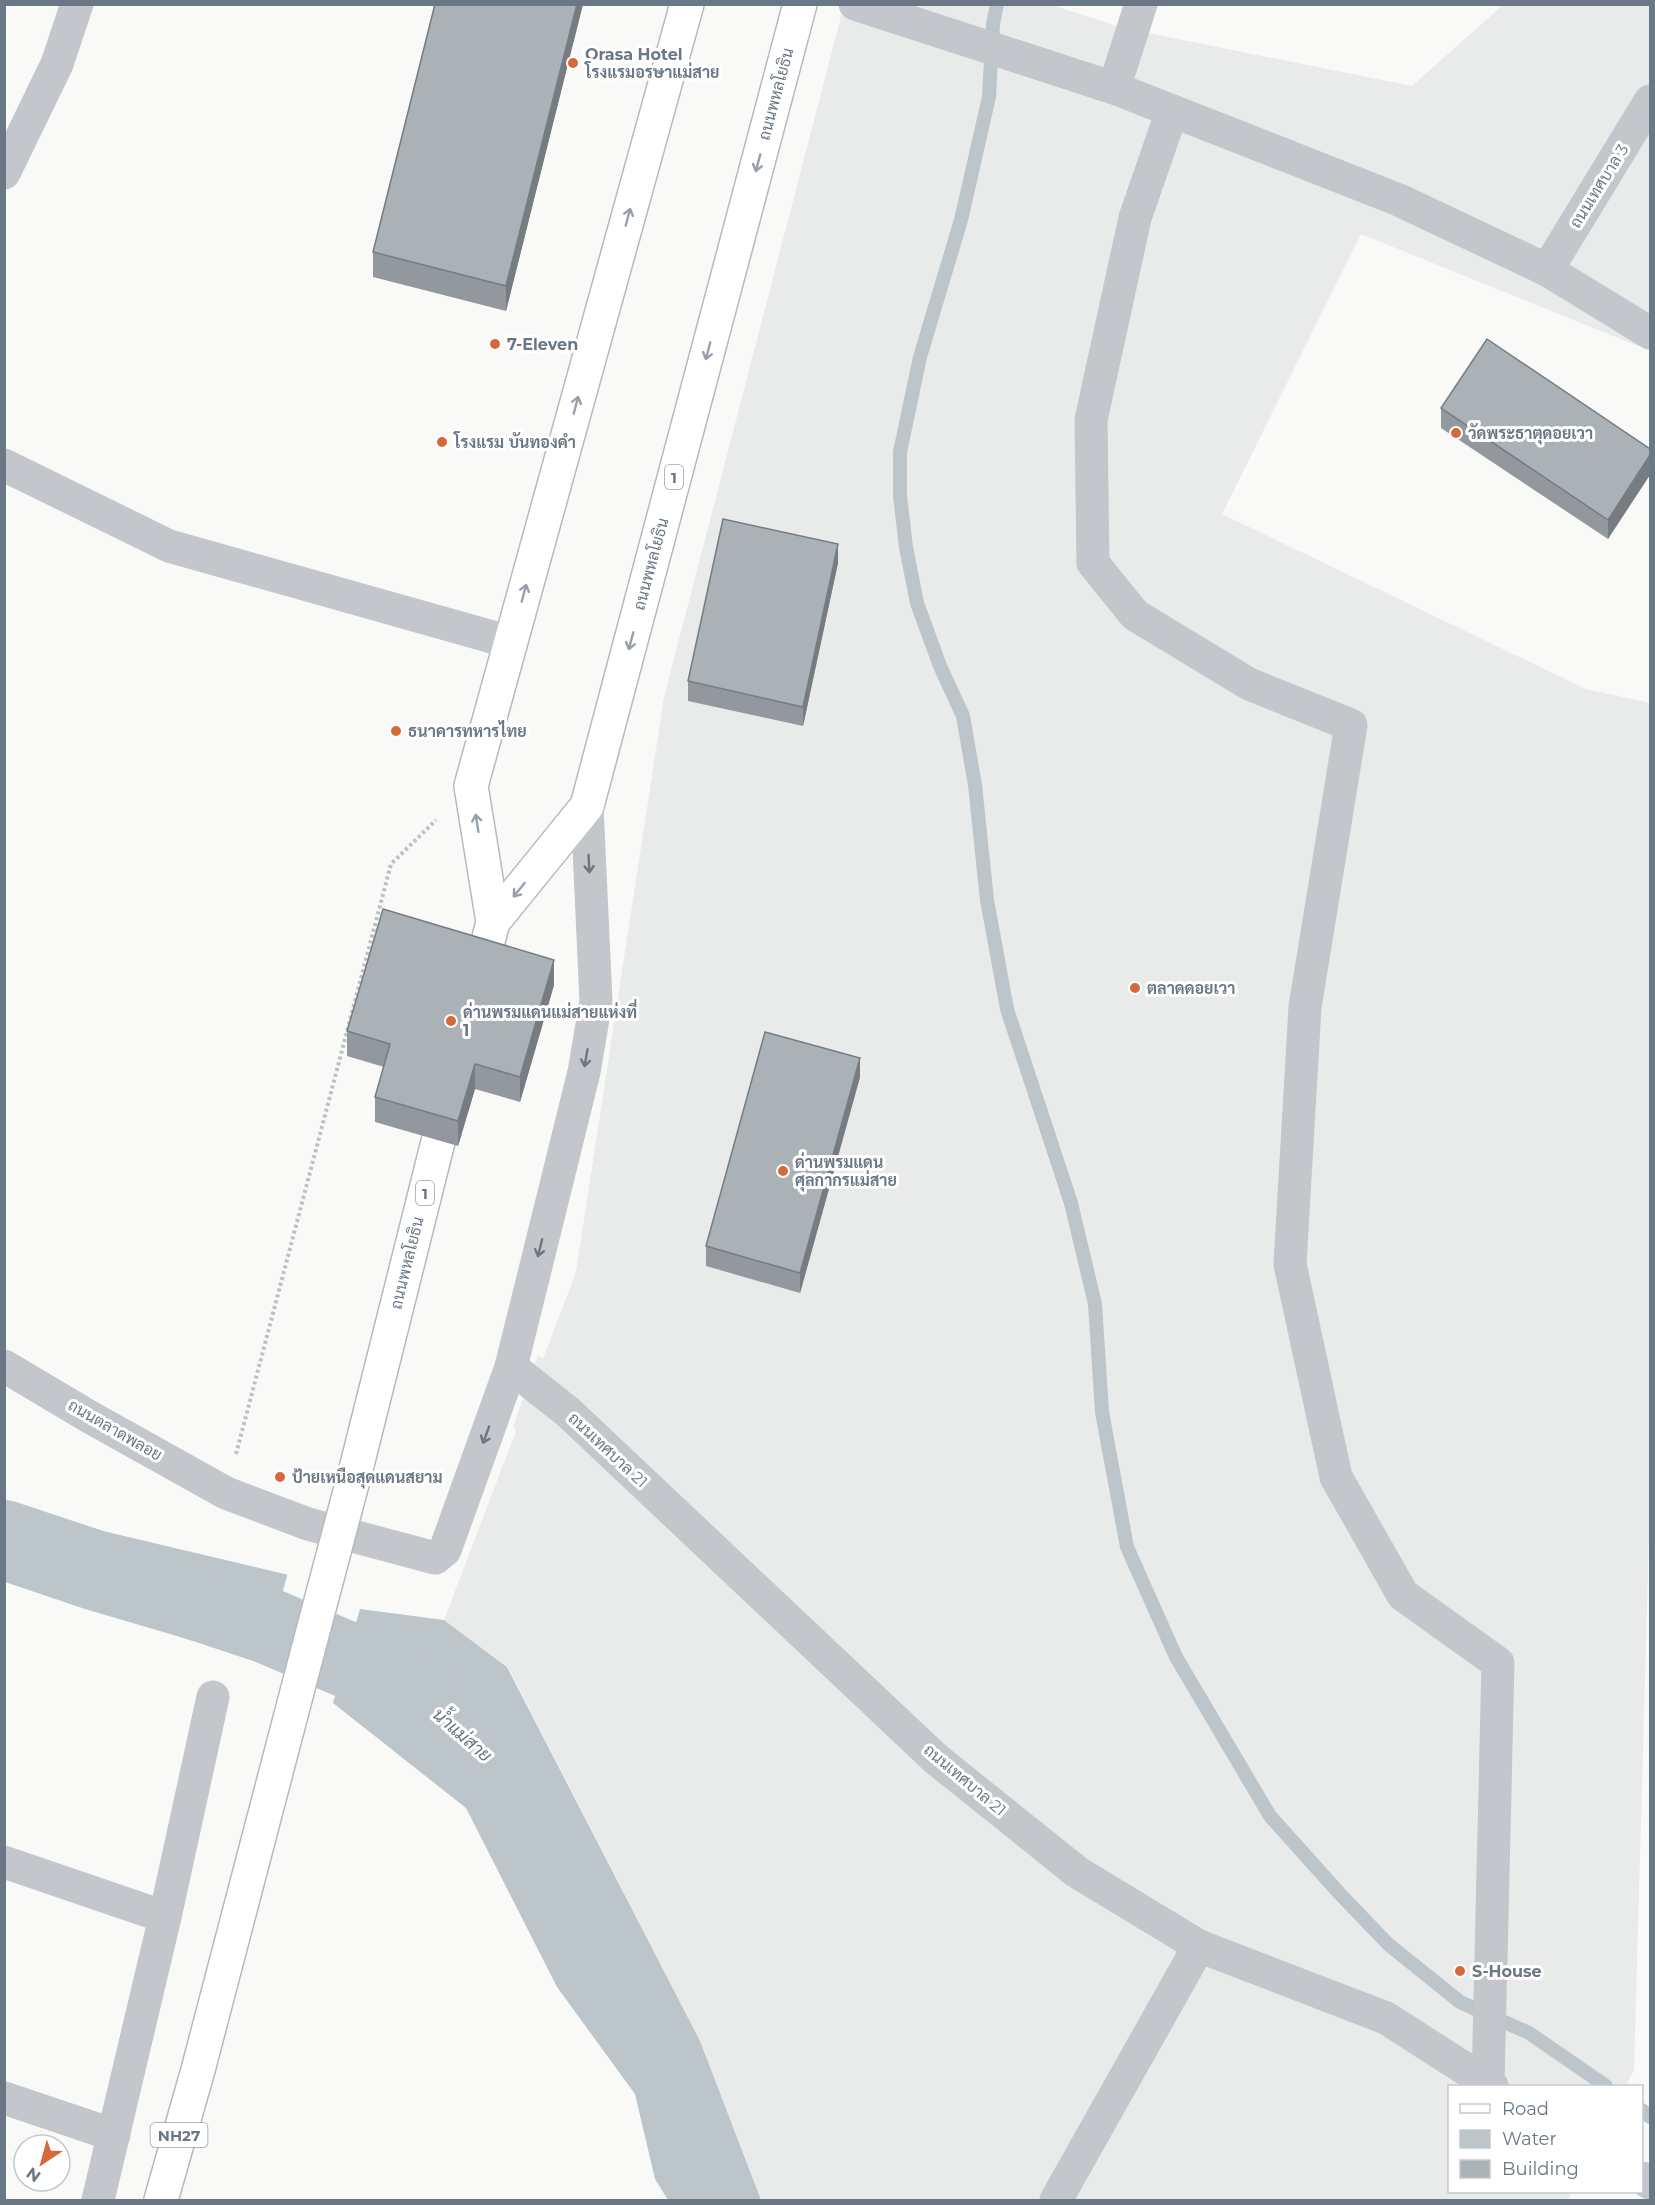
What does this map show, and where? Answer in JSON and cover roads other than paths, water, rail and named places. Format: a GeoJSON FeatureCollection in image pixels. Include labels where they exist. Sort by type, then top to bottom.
{"type":"FeatureCollection","features":[{"type":"Feature","properties":{"kind":"main road","name":"ถนนพหลโยธิน"},"geometry":{"type":"LineString","coordinates":[[471,1008],[493,922],[471,786],[687,4]]}},
{"type":"Feature","properties":{"kind":"main road","name":"ถนนพหลโยธิน"},"geometry":{"type":"LineString","coordinates":[[493,922],[587,806],[800,4]]}},
{"type":"Feature","properties":{"kind":"main road","name":"ถนนพหลโยธิน"},"geometry":{"type":"LineString","coordinates":[[198,2070],[357,1465],[457,1064]]}},
{"type":"Feature","properties":{"kind":"main road","name":"NH27"},"geometry":{"type":"LineString","coordinates":[[161,2200],[198,2070]]}},
{"type":"Feature","properties":{"kind":"street"},"geometry":{"type":"LineString","coordinates":[[4,173],[57,64],[77,4]]}},
{"type":"Feature","properties":{"kind":"street"},"geometry":{"type":"LineString","coordinates":[[855,4],[1114,88],[1399,200],[1547,270],[1650,333]]}},
{"type":"Feature","properties":{"kind":"street"},"geometry":{"type":"LineString","coordinates":[[1114,88],[1141,4]]}},
{"type":"Feature","properties":{"kind":"street","name":"ถนนเทศบาล 3"},"geometry":{"type":"LineString","coordinates":[[1547,270],[1650,101]]}},
{"type":"Feature","properties":{"kind":"street"},"geometry":{"type":"LineString","coordinates":[[1172,111],[1135,218],[1091,420],[1093,563],[1135,615],[1249,684],[1350,725],[1305,1007],[1290,1264],[1336,1477],[1403,1595],[1498,1663],[1490,2085]]}},
{"type":"Feature","properties":{"kind":"street"},"geometry":{"type":"LineString","coordinates":[[4,465],[169,546],[510,642]]}},
{"type":"Feature","properties":{"kind":"street"},"geometry":{"type":"LineString","coordinates":[[511,1367],[584,1072],[596,1001],[587,806]]}},
{"type":"Feature","properties":{"kind":"street","name":"ถนนตลาดพลอย"},"geometry":{"type":"LineString","coordinates":[[4,1366],[226,1493],[308,1524],[435,1558],[445,1550],[511,1367]]}},
{"type":"Feature","properties":{"kind":"street","name":"ถนนเทศบาล 21"},"geometry":{"type":"LineString","coordinates":[[511,1367],[568,1412],[936,1759],[1077,1872],[1199,1946],[1386,2018],[1490,2085]]}},
{"type":"Feature","properties":{"kind":"street"},"geometry":{"type":"LineString","coordinates":[[98,2200],[165,1917],[213,1697]]}},
{"type":"Feature","properties":{"kind":"street"},"geometry":{"type":"LineString","coordinates":[[4,1862],[165,1917]]}},
{"type":"Feature","properties":{"kind":"street"},"geometry":{"type":"LineString","coordinates":[[1056,2200],[1199,1946]]}},
{"type":"Feature","properties":{"kind":"street"},"geometry":{"type":"LineString","coordinates":[[4,2098],[114,2135]]}},
{"type":"Feature","properties":{"kind":"water"},"geometry":{"type":"Polygon","coordinates":[[[5,1501],[103,1531],[293,1576],[272,1664],[85,1609],[5,1582],[5,1501]]]}},
{"type":"Feature","properties":{"kind":"water"},"geometry":{"type":"Polygon","coordinates":[[[360,1609],[444,1620],[507,1667],[700,2041],[761,2200],[668,2200],[655,2179],[635,2094],[557,1987],[466,1808],[333,1703],[360,1609]]]}},
{"type":"Feature","properties":{"kind":"waterway"},"geometry":{"type":"LineString","coordinates":[[997,4],[993,24],[989,97],[961,220],[920,357],[900,452],[900,496],[906,547],[917,603],[940,666],[963,716],[975,785],[987,900],[1007,1009],[1071,1203],[1095,1304],[1102,1412],[1127,1547],[1176,1657],[1270,1816],[1388,1944],[1460,2002],[1529,2033],[1605,2085]]}},
{"type":"Feature","properties":{"kind":"waterway","name":"น้ำแม่สาย"},"geometry":{"type":"LineString","coordinates":[[4,1538],[268,1626],[399,1682],[436,1711]]}},
{"type":"Feature","properties":{"kind":"waterway"},"geometry":{"type":"LineString","coordinates":[[1643,2111],[1650,2117]]}},
{"type":"Feature","properties":{"kind":"place","name":"Orasa Hotel โรงแรมอรษาแม่สาย"},"geometry":{"type":"Point","coordinates":[573,63]}},
{"type":"Feature","properties":{"kind":"place","name":"7-Eleven"},"geometry":{"type":"Point","coordinates":[495,344]}},
{"type":"Feature","properties":{"kind":"place","name":"วัดพระธาตุดอยเวา"},"geometry":{"type":"Point","coordinates":[1456,433]}},
{"type":"Feature","properties":{"kind":"place","name":"โรงแรม บันทองคํา"},"geometry":{"type":"Point","coordinates":[442,442]}},
{"type":"Feature","properties":{"kind":"place","name":"ธนาคารทหารไทย"},"geometry":{"type":"Point","coordinates":[396,731]}},
{"type":"Feature","properties":{"kind":"place","name":"ตลาดดอยเวา"},"geometry":{"type":"Point","coordinates":[1135,988]}},
{"type":"Feature","properties":{"kind":"place","name":"ด่านพรมแดนแม่สายแห่งที่ 1"},"geometry":{"type":"Point","coordinates":[451,1021]}},
{"type":"Feature","properties":{"kind":"place","name":"ด่านพรมแดน ศุลกากรแม่สาย"},"geometry":{"type":"Point","coordinates":[783,1171]}},
{"type":"Feature","properties":{"kind":"place","name":"ป้ายเหนือสุดแดนสยาม"},"geometry":{"type":"Point","coordinates":[280,1477]}},
{"type":"Feature","properties":{"kind":"place","name":"S-House"},"geometry":{"type":"Point","coordinates":[1460,1971]}}]}
